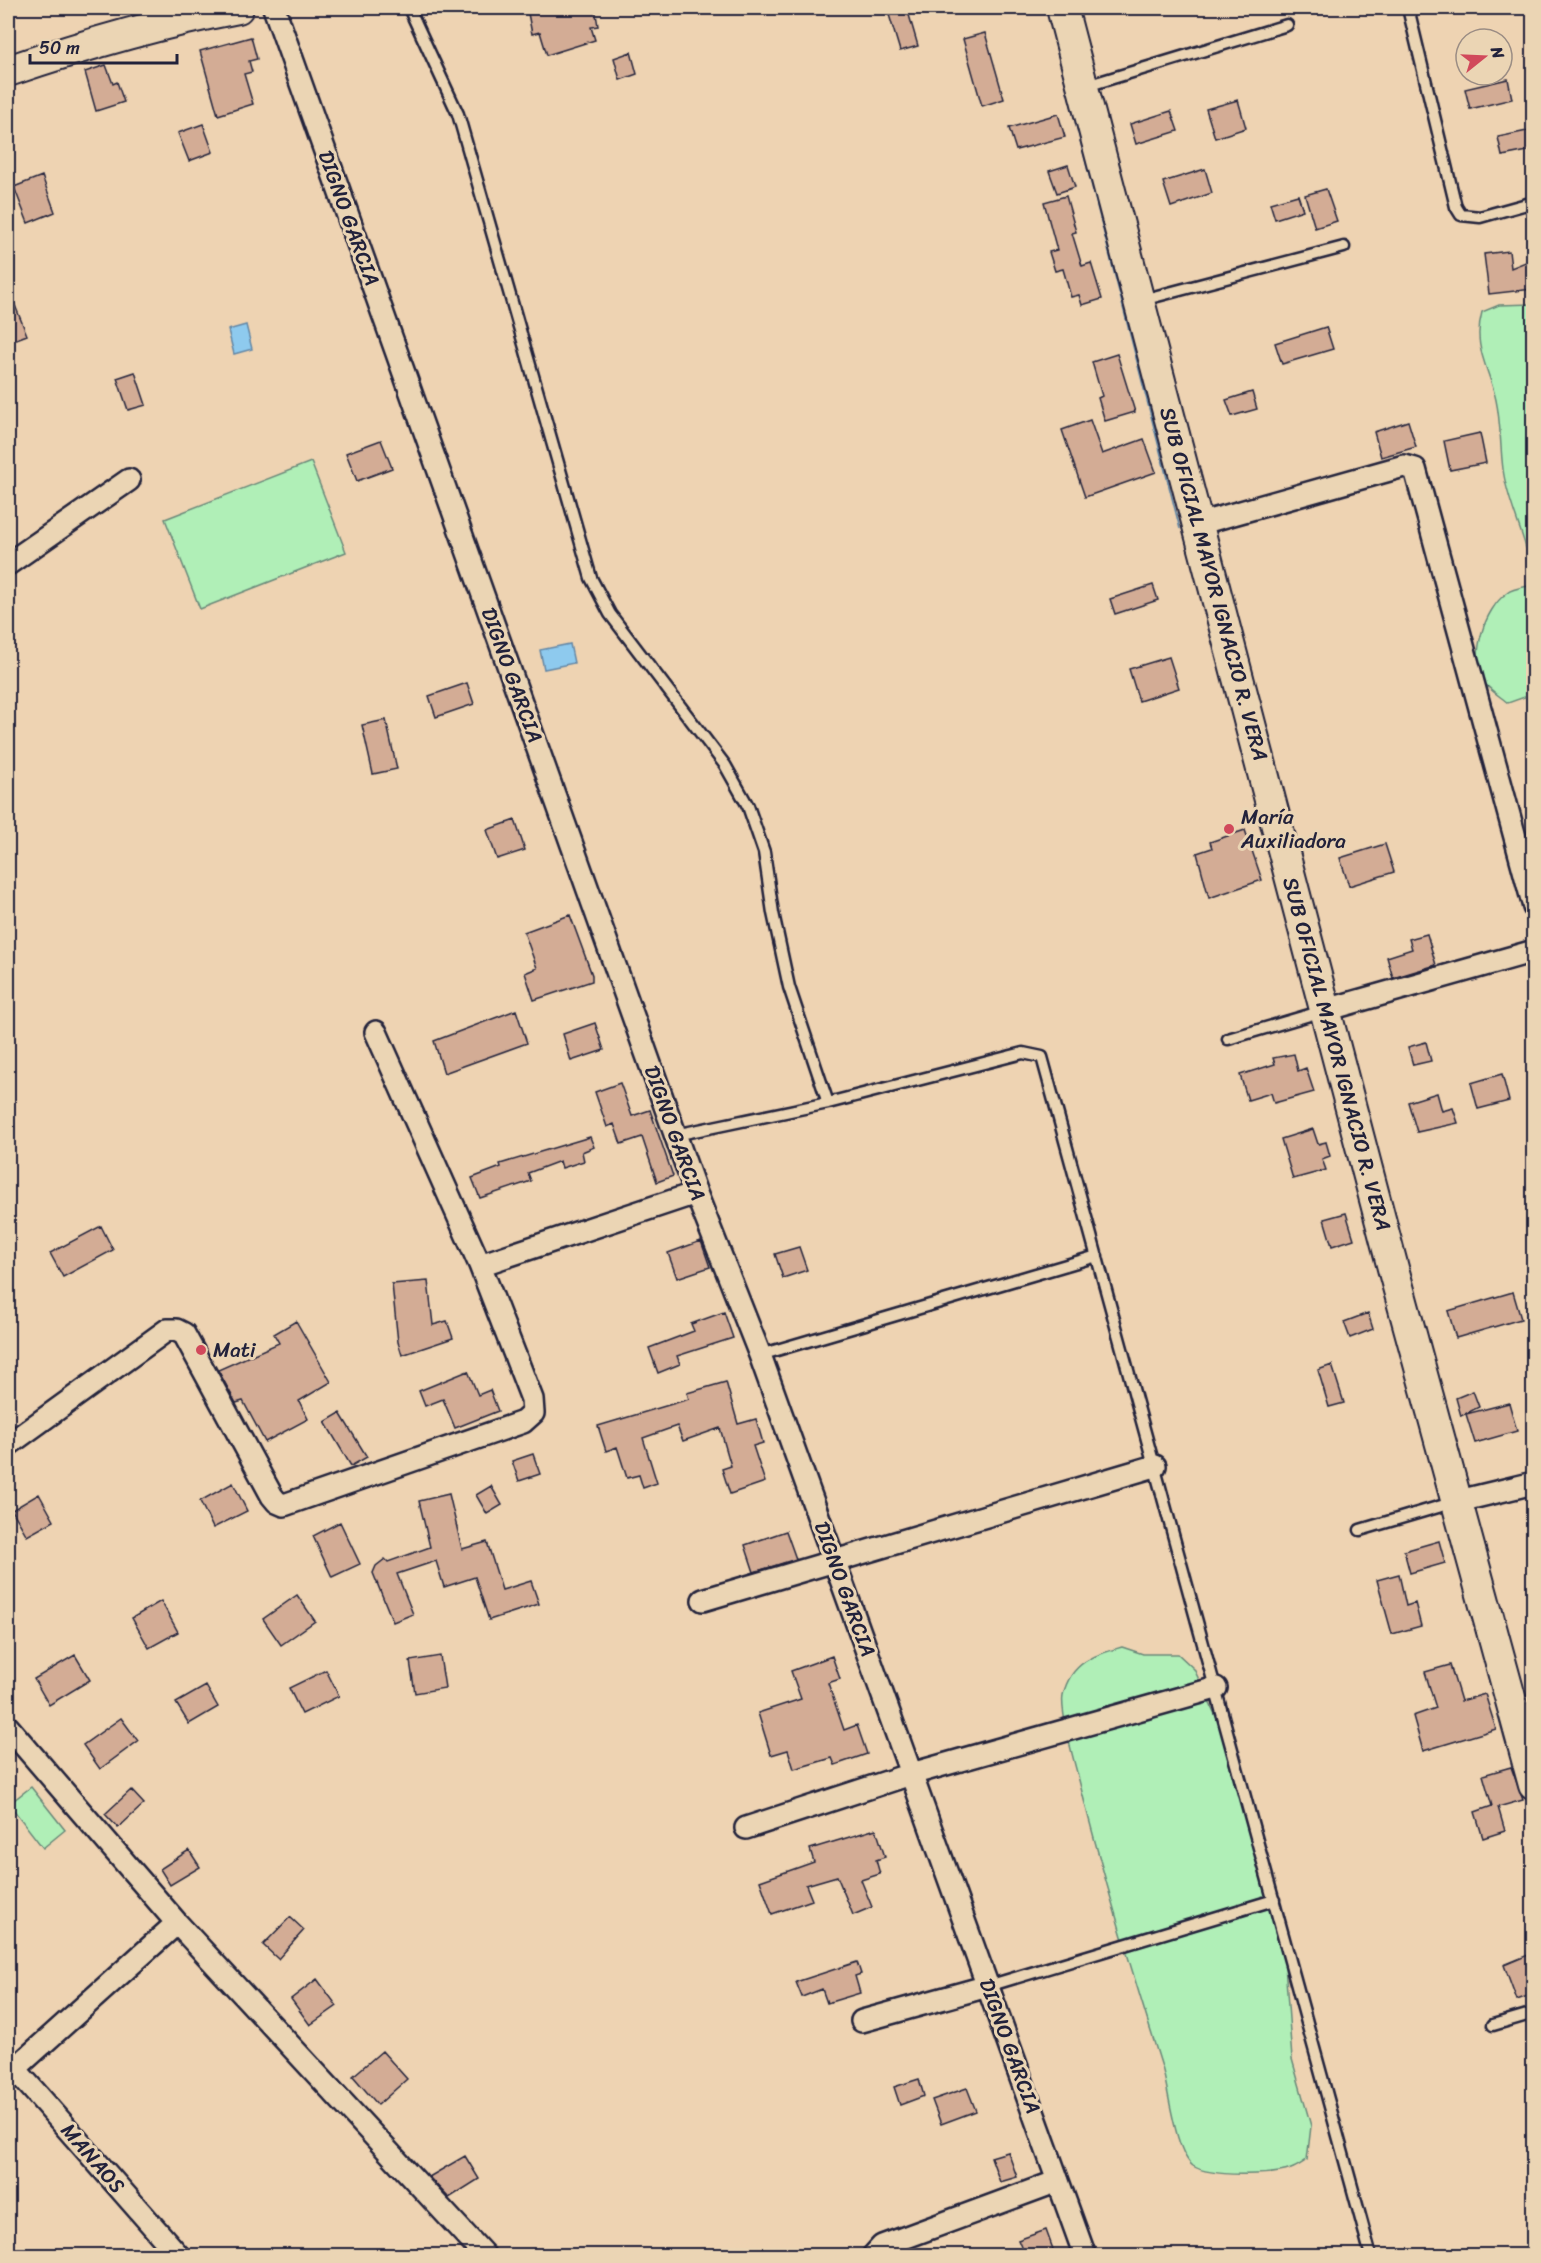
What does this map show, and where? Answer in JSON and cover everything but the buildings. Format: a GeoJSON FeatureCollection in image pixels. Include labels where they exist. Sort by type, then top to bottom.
{"type":"FeatureCollection","features":[{"type":"Feature","properties":{"kind":"street"},"geometry":{"type":"LineString","coordinates":[[8,71],[170,14],[238,8]]}},
{"type":"Feature","properties":{"kind":"street","name":"DIGNO GARCIA"},"geometry":{"type":"LineString","coordinates":[[274,8],[675,1135],[760,1355],[1085,2256]]}},
{"type":"Feature","properties":{"kind":"street","name":"SUB OFICIAL MAYOR IGNACIO R. VERA"},"geometry":{"type":"LineString","coordinates":[[1062,8],[1455,1502],[1533,1785]]}},
{"type":"Feature","properties":{"kind":"street"},"geometry":{"type":"LineString","coordinates":[[1198,524],[1404,466],[1415,469],[1533,907]]}},
{"type":"Feature","properties":{"kind":"street"},"geometry":{"type":"LineString","coordinates":[[8,564],[129,480]]}},
{"type":"Feature","properties":{"kind":"street"},"geometry":{"type":"LineString","coordinates":[[1326,1010],[1533,951]]}},
{"type":"Feature","properties":{"kind":"street"},"geometry":{"type":"LineString","coordinates":[[9,1441],[167,1330],[176,1330],[184,1334],[272,1496],[284,1505],[523,1422],[533,1413],[532,1400],[480,1264],[376,1032]]}},
{"type":"Feature","properties":{"kind":"street"},"geometry":{"type":"LineString","coordinates":[[480,1264],[696,1193]]}},
{"type":"Feature","properties":{"kind":"street"},"geometry":{"type":"LineString","coordinates":[[703,1600],[1155,1466]]}},
{"type":"Feature","properties":{"kind":"street"},"geometry":{"type":"LineString","coordinates":[[1455,1502],[1533,1483]]}},
{"type":"Feature","properties":{"kind":"street"},"geometry":{"type":"LineString","coordinates":[[746,1828],[911,1774],[1216,1688]]}},
{"type":"Feature","properties":{"kind":"street"},"geometry":{"type":"LineString","coordinates":[[8,1727],[177,1923],[485,2256]]}},
{"type":"Feature","properties":{"kind":"street"},"geometry":{"type":"LineString","coordinates":[[10,2068],[177,1923]]}},
{"type":"Feature","properties":{"kind":"street"},"geometry":{"type":"LineString","coordinates":[[862,2021],[988,1986]]}},
{"type":"Feature","properties":{"kind":"street","name":"MANAOS"},"geometry":{"type":"LineString","coordinates":[[10,2068],[178,2256]]}},
{"type":"Feature","properties":{"kind":"street"},"geometry":{"type":"LineString","coordinates":[[873,2256],[882,2246],[1058,2181]]}},
{"type":"Feature","properties":{"kind":"lane"},"geometry":{"type":"LineString","coordinates":[[409,8],[458,114],[591,578],[610,614],[725,765],[748,807],[764,852],[773,913],[789,987],[828,1103]]}},
{"type":"Feature","properties":{"kind":"lane"},"geometry":{"type":"LineString","coordinates":[[1408,8],[1456,207],[1461,215],[1480,217],[1533,202]]}},
{"type":"Feature","properties":{"kind":"lane"},"geometry":{"type":"LineString","coordinates":[[1083,87],[1287,25]]}},
{"type":"Feature","properties":{"kind":"lane"},"geometry":{"type":"LineString","coordinates":[[1139,301],[1344,247]]}},
{"type":"Feature","properties":{"kind":"lane"},"geometry":{"type":"LineString","coordinates":[[1228,1039],[1326,1010]]}},
{"type":"Feature","properties":{"kind":"lane"},"geometry":{"type":"LineString","coordinates":[[675,1135],[828,1103],[1023,1053],[1037,1054],[1045,1063],[1371,2256]]}},
{"type":"Feature","properties":{"kind":"lane"},"geometry":{"type":"LineString","coordinates":[[760,1355],[1097,1256]]}},
{"type":"Feature","properties":{"kind":"lane"},"geometry":{"type":"LineString","coordinates":[[1360,1530],[1455,1502]]}},
{"type":"Feature","properties":{"kind":"lane"},"geometry":{"type":"LineString","coordinates":[[988,1986],[1274,1900]]}},
{"type":"Feature","properties":{"kind":"lane"},"geometry":{"type":"LineString","coordinates":[[1494,2025],[1533,2013]]}},
{"type":"Feature","properties":{"kind":"green space"},"geometry":{"type":"Polygon","coordinates":[[[1534,304],[1533,549],[1526,548],[1507,489],[1498,409],[1480,347],[1479,325],[1482,312],[1499,305],[1534,304]]]}},
{"type":"Feature","properties":{"kind":"green space"},"geometry":{"type":"Polygon","coordinates":[[[311,462],[346,552],[200,609],[165,519],[311,462]]]}},
{"type":"Feature","properties":{"kind":"green space"},"geometry":{"type":"Polygon","coordinates":[[[1533,585],[1533,694],[1508,703],[1483,681],[1479,671],[1479,646],[1486,621],[1499,600],[1513,590],[1533,585]]]}},
{"type":"Feature","properties":{"kind":"green space"},"geometry":{"type":"Polygon","coordinates":[[[1122,1647],[1143,1654],[1178,1654],[1194,1669],[1231,1749],[1284,1952],[1292,2059],[1311,2126],[1307,2160],[1291,2169],[1270,2173],[1241,2174],[1201,2170],[1187,2159],[1177,2135],[1162,2067],[1098,1852],[1071,1749],[1064,1712],[1063,1695],[1078,1667],[1093,1657],[1122,1647]]]}},
{"type":"Feature","properties":{"kind":"green space"},"geometry":{"type":"Polygon","coordinates":[[[31,1787],[65,1830],[43,1848],[9,1804],[31,1787]]]}},
{"type":"Feature","properties":{"kind":"water"},"geometry":{"type":"Polygon","coordinates":[[[1046,8],[1049,8],[1180,529],[1046,8]]]}},
{"type":"Feature","properties":{"kind":"water"},"geometry":{"type":"Polygon","coordinates":[[[246,325],[252,349],[234,354],[228,330],[246,325]]]}},
{"type":"Feature","properties":{"kind":"water"},"geometry":{"type":"Polygon","coordinates":[[[570,644],[574,663],[544,669],[540,650],[570,644]]]}},
{"type":"Feature","properties":{"kind":"place","name":"María Auxiliadora"},"geometry":{"type":"Point","coordinates":[1229,829]}},
{"type":"Feature","properties":{"kind":"place","name":"Mati"},"geometry":{"type":"Point","coordinates":[201,1350]}}]}
